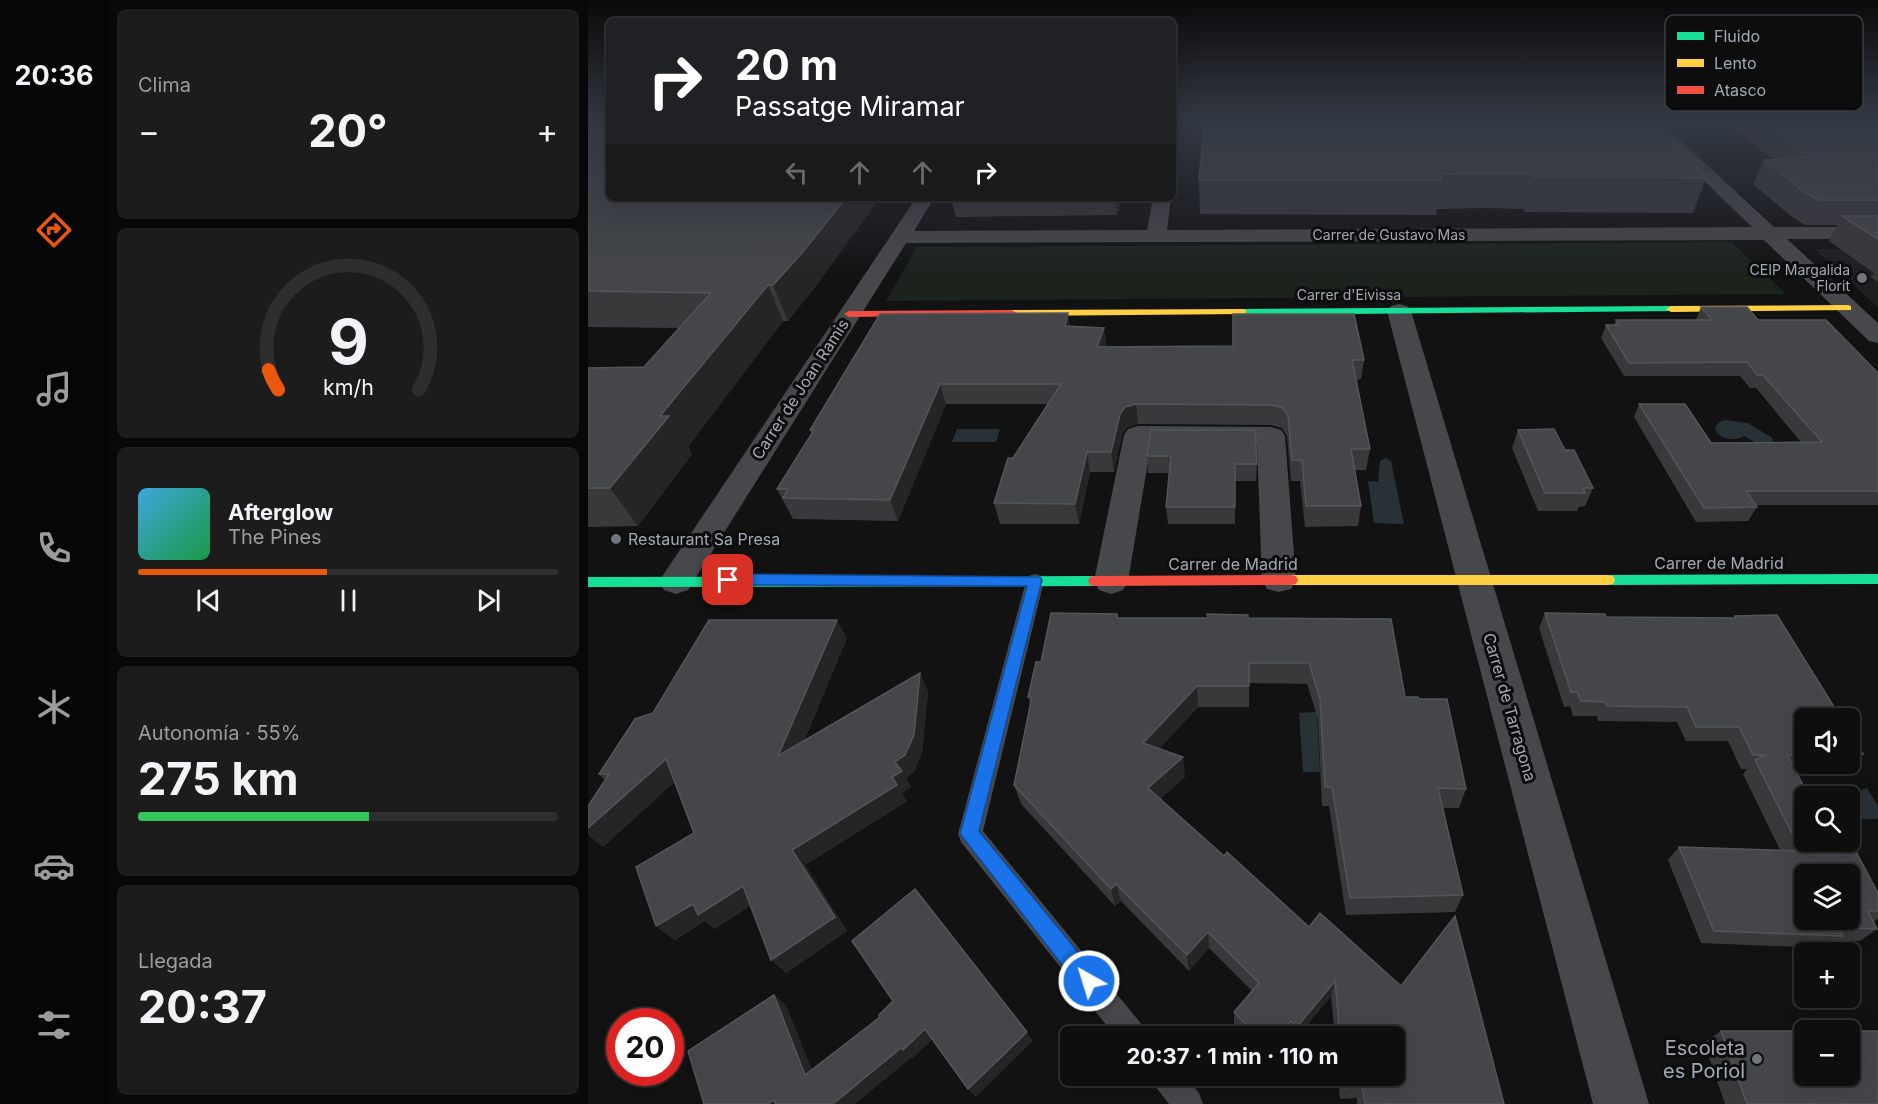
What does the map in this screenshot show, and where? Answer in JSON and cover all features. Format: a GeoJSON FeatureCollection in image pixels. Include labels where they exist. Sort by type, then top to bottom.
{"type":"FeatureCollection","features":[{"type":"Feature","properties":{"kind":"street"},"geometry":{"type":"LineString","coordinates":[[1703,172],[1878,336]]}},
{"type":"Feature","properties":{"kind":"street","name":"Carrer de Joan Ramis"},"geometry":{"type":"LineString","coordinates":[[676,581],[923,201]]}},
{"type":"Feature","properties":{"kind":"street"},"geometry":{"type":"LineString","coordinates":[[1156,236],[1162,201]]}},
{"type":"Feature","properties":{"kind":"street","name":"Carrer de Gustavo Mas"},"geometry":{"type":"LineString","coordinates":[[899,237],[1878,233]]}},
{"type":"Feature","properties":{"kind":"street","name":"Carrer d'Eivissa"},"geometry":{"type":"LineString","coordinates":[[849,314],[1848,308]]}},
{"type":"Feature","properties":{"kind":"street","name":"Carrer de Tarragona"},"geometry":{"type":"LineString","coordinates":[[1399,311],[1622,1104]]}},
{"type":"Feature","properties":{"kind":"street"},"geometry":{"type":"LineString","coordinates":[[1111,580],[1138,435],[1271,436],[1279,580]]}},
{"type":"Feature","properties":{"kind":"street","name":"Carrer de Madrid"},"geometry":{"type":"LineString","coordinates":[[588,582],[1878,579]]}},
{"type":"Feature","properties":{"kind":"lane"},"geometry":{"type":"LineString","coordinates":[[1035,580],[970,834],[1125,1026]]}},
{"type":"Feature","properties":{"kind":"lane"},"geometry":{"type":"LineString","coordinates":[[1173,1086],[1188,1104]]}},
{"type":"Feature","properties":{"kind":"shaded area"},"geometry":{"type":"Polygon","coordinates":[[[1732,242],[1786,294],[886,301],[917,247],[1732,242]]]}},
{"type":"Feature","properties":{"kind":"shaded area","name":"CEIP Margalida Florit"},"geometry":{"type":"Polygon","coordinates":[[[1814,249],[1878,250],[1878,307],[1814,249]]]}},
{"type":"Feature","properties":{"kind":"shaded area"},"geometry":{"type":"Polygon","coordinates":[[[1725,420],[1748,423],[1772,438],[1773,442],[1758,444],[1744,436],[1731,439],[1723,437],[1715,428],[1719,422],[1725,420]]]}},
{"type":"Feature","properties":{"kind":"shaded area"},"geometry":{"type":"Polygon","coordinates":[[[957,429],[1000,429],[996,442],[952,442],[957,429]]]}},
{"type":"Feature","properties":{"kind":"shaded area"},"geometry":{"type":"Polygon","coordinates":[[[1386,458],[1391,461],[1404,524],[1374,523],[1368,481],[1378,482],[1380,461],[1386,458]]]}},
{"type":"Feature","properties":{"kind":"shaded area"},"geometry":{"type":"Polygon","coordinates":[[[1317,712],[1320,772],[1303,772],[1299,713],[1317,712]]]}},
{"type":"Feature","properties":{"kind":"shaded area"},"geometry":{"type":"Polygon","coordinates":[[[1867,788],[1878,806],[1878,819],[1860,819],[1860,790],[1867,788]]]}},
{"type":"Feature","properties":{"kind":"building"},"geometry":{"type":"Polygon","coordinates":[[[588,172],[606,172],[606,201],[844,201],[802,253],[773,285],[768,285],[660,416],[669,416],[610,488],[588,488],[588,368],[644,367],[711,293],[588,291],[588,172]]]}},
{"type":"Feature","properties":{"kind":"building"},"geometry":{"type":"Polygon","coordinates":[[[1200,172],[1700,172],[1706,178],[1534,177],[1532,174],[1495,173],[1440,174],[1442,180],[1199,180],[1200,172]]]}},
{"type":"Feature","properties":{"kind":"building"},"geometry":{"type":"Polygon","coordinates":[[[1778,172],[1878,172],[1878,200],[1817,200],[1778,172]]]}},
{"type":"Feature","properties":{"kind":"building"},"geometry":{"type":"Polygon","coordinates":[[[1842,216],[1878,216],[1878,239],[1842,216]]]}},
{"type":"Feature","properties":{"kind":"building"},"geometry":{"type":"Polygon","coordinates":[[[1701,307],[1747,307],[1758,320],[1826,320],[1878,373],[1878,491],[1746,491],[1757,507],[1704,508],[1639,404],[1685,404],[1711,443],[1822,442],[1763,375],[1757,375],[1747,362],[1629,363],[1606,325],[1619,325],[1616,320],[1712,320],[1701,307]]]}},
{"type":"Feature","properties":{"kind":"building"},"geometry":{"type":"Polygon","coordinates":[[[1068,313],[1065,326],[1104,328],[1097,347],[1233,346],[1233,314],[1354,314],[1364,360],[1352,360],[1370,449],[1351,449],[1361,506],[1306,506],[1302,460],[1292,460],[1288,416],[1283,408],[1272,405],[1136,404],[1125,407],[1120,414],[1111,452],[1087,452],[1075,504],[994,503],[1008,458],[1013,458],[1061,384],[940,384],[890,500],[783,498],[788,489],[777,489],[814,430],[810,430],[880,314],[1068,313]]]}},
{"type":"Feature","properties":{"kind":"building"},"geometry":{"type":"Polygon","coordinates":[[[1554,429],[1565,450],[1574,450],[1593,488],[1583,488],[1585,493],[1545,493],[1518,430],[1554,429]]]}},
{"type":"Feature","properties":{"kind":"building"},"geometry":{"type":"Polygon","coordinates":[[[1151,430],[1255,430],[1257,464],[1235,464],[1235,507],[1166,507],[1171,456],[1147,456],[1151,430]]]}},
{"type":"Feature","properties":{"kind":"building"},"geometry":{"type":"Polygon","coordinates":[[[1051,613],[1117,614],[1117,618],[1208,618],[1207,614],[1248,615],[1248,618],[1391,619],[1405,697],[1447,699],[1466,789],[1438,788],[1463,895],[1350,898],[1332,787],[1325,787],[1320,699],[1309,663],[1249,663],[1249,686],[1197,686],[1143,743],[1183,757],[1148,788],[1224,856],[1227,852],[1309,927],[1320,913],[1401,986],[1455,916],[1504,1104],[1365,1104],[1362,1086],[1405,1086],[1405,1026],[1339,1026],[1335,981],[1298,1026],[1291,1021],[1287,1026],[1247,1026],[1234,1012],[1259,983],[1208,932],[1187,955],[1116,884],[1111,889],[1014,785],[1032,697],[1028,697],[1036,662],[1041,662],[1051,613]]]}},
{"type":"Feature","properties":{"kind":"building"},"geometry":{"type":"Polygon","coordinates":[[[1545,613],[1605,614],[1606,617],[1736,618],[1735,616],[1777,615],[1835,708],[1794,708],[1794,755],[1787,755],[1794,768],[1794,774],[1797,774],[1804,786],[1794,786],[1794,837],[1755,760],[1765,755],[1753,755],[1739,727],[1696,727],[1687,707],[1607,706],[1605,702],[1581,701],[1577,692],[1571,692],[1545,613]]]}},
{"type":"Feature","properties":{"kind":"building"},"geometry":{"type":"Polygon","coordinates":[[[709,620],[837,620],[778,756],[920,673],[914,735],[905,755],[895,762],[902,771],[892,777],[897,785],[792,850],[835,917],[771,960],[743,886],[698,915],[693,904],[656,926],[636,867],[694,833],[666,759],[588,828],[588,806],[609,774],[599,774],[635,719],[653,713],[709,620]]]}},
{"type":"Feature","properties":{"kind":"building"},"geometry":{"type":"Polygon","coordinates":[[[1679,847],[1856,852],[1878,893],[1878,911],[1868,911],[1877,929],[1860,929],[1860,864],[1794,864],[1794,930],[1840,930],[1843,936],[1714,931],[1679,847]]]}},
{"type":"Feature","properties":{"kind":"building"},"geometry":{"type":"Polygon","coordinates":[[[915,889],[1027,1032],[968,1089],[925,1029],[903,1050],[901,1048],[833,1104],[775,1104],[774,1100],[769,1104],[704,1104],[688,1051],[774,995],[805,1075],[880,1017],[879,1015],[893,1001],[852,941],[915,889]]]}},
{"type":"Feature","properties":{"kind":"building","name":"Escoleta es Poriol"},"geometry":{"type":"Polygon","coordinates":[[[1721,1031],[1794,1031],[1794,1086],[1860,1086],[1860,1031],[1878,1031],[1878,1104],[1747,1104],[1721,1031]]]}},
{"type":"Feature","properties":{"kind":"traffic: fast"},"geometry":{"type":"LineString","coordinates":[[1243,312],[1671,309]]}},
{"type":"Feature","properties":{"kind":"traffic: fast"},"geometry":{"type":"LineString","coordinates":[[1608,580],[1878,579]]}},
{"type":"Feature","properties":{"kind":"traffic: fast"},"geometry":{"type":"LineString","coordinates":[[588,582],[1095,581]]}},
{"type":"Feature","properties":{"kind":"traffic: slow"},"geometry":{"type":"LineString","coordinates":[[1671,309],[1848,308]]}},
{"type":"Feature","properties":{"kind":"traffic: slow"},"geometry":{"type":"LineString","coordinates":[[1012,313],[1243,312]]}},
{"type":"Feature","properties":{"kind":"traffic: slow"},"geometry":{"type":"LineString","coordinates":[[1291,580],[1608,580]]}},
{"type":"Feature","properties":{"kind":"traffic: jam"},"geometry":{"type":"LineString","coordinates":[[849,314],[1012,313]]}},
{"type":"Feature","properties":{"kind":"traffic: jam"},"geometry":{"type":"LineString","coordinates":[[1095,581],[1291,580]]}},
{"type":"Feature","properties":{"kind":"place","name":"CEIP Margalida Florit"},"geometry":{"type":"Point","coordinates":[1862,278]}},
{"type":"Feature","properties":{"kind":"place","name":"Restaurant Sa Presa"},"geometry":{"type":"Point","coordinates":[616,539]}},
{"type":"Feature","properties":{"kind":"place","name":"Escoleta es Poriol"},"geometry":{"type":"Point","coordinates":[1757,1059]}},
{"type":"Feature","properties":{"kind":"route"},"geometry":{"type":"LineString","coordinates":[[728,580],[1035,580],[970,834],[1089,981]]}}]}
